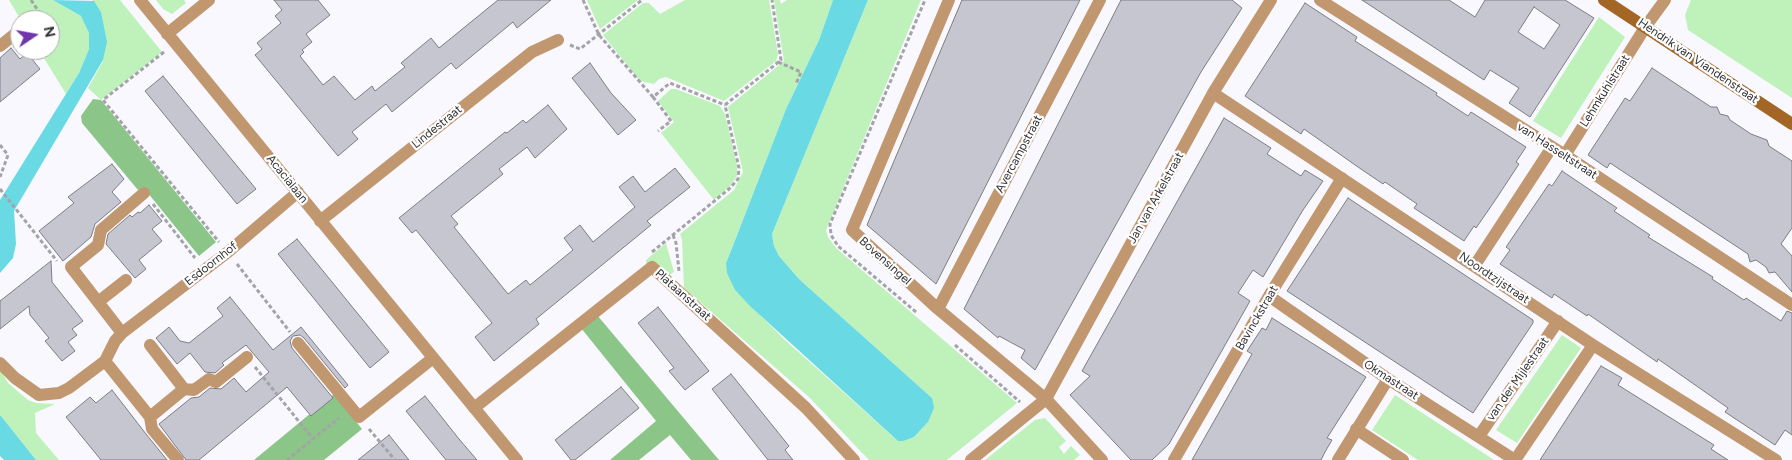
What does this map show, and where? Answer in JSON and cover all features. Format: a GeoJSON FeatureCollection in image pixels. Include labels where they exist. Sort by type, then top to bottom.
{"type":"FeatureCollection","features":[{"type":"Feature","properties":{"kind":"street","name":"Acacialaan"},"geometry":{"type":"LineString","coordinates":[[140,0],[517,460]]}},
{"type":"Feature","properties":{"kind":"street"},"geometry":{"type":"LineString","coordinates":[[171,39],[209,0]]}},
{"type":"Feature","properties":{"kind":"street","name":"Bovensingel"},"geometry":{"type":"LineString","coordinates":[[949,0],[852,230],[938,309],[1046,399],[1102,460]]}},
{"type":"Feature","properties":{"kind":"street","name":"Avercampstraat"},"geometry":{"type":"LineString","coordinates":[[938,309],[1100,0]]}},
{"type":"Feature","properties":{"kind":"street","name":"Jan van Arkelstraat"},"geometry":{"type":"LineString","coordinates":[[1046,399],[1213,93],[1271,0]]}},
{"type":"Feature","properties":{"kind":"street","name":"van Hasseltstraat"},"geometry":{"type":"LineString","coordinates":[[1320,0],[1565,155],[1792,305]]}},
{"type":"Feature","properties":{"kind":"street","name":"Hendrik van Viandenstraat"},"geometry":{"type":"LineString","coordinates":[[1604,0],[1792,124]]}},
{"type":"Feature","properties":{"kind":"street","name":"Lehmkuhlstraat"},"geometry":{"type":"LineString","coordinates":[[1565,155],[1646,26],[1665,0]]}},
{"type":"Feature","properties":{"kind":"street"},"geometry":{"type":"LineString","coordinates":[[0,46],[10,38]]}},
{"type":"Feature","properties":{"kind":"street","name":"Lindestraat"},"geometry":{"type":"LineString","coordinates":[[320,221],[532,52],[558,40]]}},
{"type":"Feature","properties":{"kind":"street","name":"Noordtzijstraat"},"geometry":{"type":"LineString","coordinates":[[1213,93],[1593,345],[1776,460]]}},
{"type":"Feature","properties":{"kind":"street"},"geometry":{"type":"LineString","coordinates":[[1475,265],[1552,147]]}},
{"type":"Feature","properties":{"kind":"street","name":"Bavinckstraat"},"geometry":{"type":"LineString","coordinates":[[1174,460],[1269,296],[1342,178]]}},
{"type":"Feature","properties":{"kind":"street","name":"Esdoornhof"},"geometry":{"type":"LineString","coordinates":[[0,363],[32,391],[48,395],[69,388],[105,362],[115,341],[122,333],[228,252],[298,192]]}},
{"type":"Feature","properties":{"kind":"street"},"geometry":{"type":"LineString","coordinates":[[122,333],[71,267],[98,245],[101,230],[144,193]]}},
{"type":"Feature","properties":{"kind":"street","name":"Plataanstraat"},"geometry":{"type":"LineString","coordinates":[[474,408],[652,267],[806,408],[854,460]]}},
{"type":"Feature","properties":{"kind":"street"},"geometry":{"type":"LineString","coordinates":[[98,302],[126,280]]}},
{"type":"Feature","properties":{"kind":"street","name":"Okmastraat"},"geometry":{"type":"LineString","coordinates":[[1269,296],[1388,379],[1515,460]]}},
{"type":"Feature","properties":{"kind":"street","name":"van der Mijlestraat"},"geometry":{"type":"LineString","coordinates":[[1478,436],[1558,321]]}},
{"type":"Feature","properties":{"kind":"street"},"geometry":{"type":"LineString","coordinates":[[298,343],[355,412],[433,358]]}},
{"type":"Feature","properties":{"kind":"street"},"geometry":{"type":"LineString","coordinates":[[150,345],[184,389]]}},
{"type":"Feature","properties":{"kind":"street"},"geometry":{"type":"LineString","coordinates":[[1515,460],[1593,345]]}},
{"type":"Feature","properties":{"kind":"street"},"geometry":{"type":"LineString","coordinates":[[150,417],[184,389],[194,390],[209,379],[216,382],[247,357]]}},
{"type":"Feature","properties":{"kind":"street"},"geometry":{"type":"LineString","coordinates":[[105,362],[150,417],[152,429],[178,460]]}},
{"type":"Feature","properties":{"kind":"street"},"geometry":{"type":"LineString","coordinates":[[1338,460],[1388,379]]}},
{"type":"Feature","properties":{"kind":"street"},"geometry":{"type":"LineString","coordinates":[[971,460],[1046,399]]}},
{"type":"Feature","properties":{"kind":"street"},"geometry":{"type":"LineString","coordinates":[[1356,430],[1403,460]]}},
{"type":"Feature","properties":{"kind":"path"},"geometry":{"type":"LineString","coordinates":[[583,0],[599,35],[671,120],[658,130]]}},
{"type":"Feature","properties":{"kind":"path"},"geometry":{"type":"LineString","coordinates":[[558,40],[580,49],[642,0]]}},
{"type":"Feature","properties":{"kind":"path"},"geometry":{"type":"LineString","coordinates":[[725,105],[781,60],[772,0]]}},
{"type":"Feature","properties":{"kind":"path"},"geometry":{"type":"LineString","coordinates":[[922,318],[838,246],[830,229],[830,224],[925,0]]}},
{"type":"Feature","properties":{"kind":"path"},"geometry":{"type":"LineString","coordinates":[[171,39],[103,100],[228,252],[298,343]]}},
{"type":"Feature","properties":{"kind":"path"},"geometry":{"type":"LineString","coordinates":[[778,62],[801,72],[796,84]]}},
{"type":"Feature","properties":{"kind":"path"},"geometry":{"type":"LineString","coordinates":[[652,97],[670,83],[725,105]]}},
{"type":"Feature","properties":{"kind":"path"},"geometry":{"type":"LineString","coordinates":[[680,292],[676,243],[673,236],[734,186],[739,174],[725,105]]}},
{"type":"Feature","properties":{"kind":"path"},"geometry":{"type":"LineString","coordinates":[[0,145],[8,155],[0,176]]}},
{"type":"Feature","properties":{"kind":"path"},"geometry":{"type":"LineString","coordinates":[[0,189],[60,264],[71,267]]}},
{"type":"Feature","properties":{"kind":"path"},"geometry":{"type":"LineString","coordinates":[[144,193],[205,270]]}},
{"type":"Feature","properties":{"kind":"path"},"geometry":{"type":"LineString","coordinates":[[951,343],[1031,411]]}},
{"type":"Feature","properties":{"kind":"path"},"geometry":{"type":"LineString","coordinates":[[247,357],[313,439]]}},
{"type":"Feature","properties":{"kind":"path"},"geometry":{"type":"LineString","coordinates":[[287,460],[313,439],[355,412],[394,460]]}},
{"type":"Feature","properties":{"kind":"green space"},"geometry":{"type":"Polygon","coordinates":[[[9,0],[53,0],[81,16],[86,23],[89,33],[89,49],[79,73],[66,94],[45,60],[60,60],[60,10],[15,10],[9,0]]]}},
{"type":"Feature","properties":{"kind":"green space"},"geometry":{"type":"Polygon","coordinates":[[[92,0],[120,0],[162,52],[101,100],[88,88],[103,61],[101,12],[92,0]]]}},
{"type":"Feature","properties":{"kind":"green space"},"geometry":{"type":"Polygon","coordinates":[[[156,0],[184,0],[186,3],[172,14],[163,9],[156,0]]]}},
{"type":"Feature","properties":{"kind":"green space"},"geometry":{"type":"Polygon","coordinates":[[[587,0],[638,0],[600,29],[587,0]]]}},
{"type":"Feature","properties":{"kind":"green space"},"geometry":{"type":"Polygon","coordinates":[[[685,0],[769,0],[778,54],[776,61],[724,101],[666,77],[659,79],[654,84],[640,81],[603,35],[643,3],[649,3],[660,14],[685,0]]]}},
{"type":"Feature","properties":{"kind":"green space"},"geometry":{"type":"Polygon","coordinates":[[[774,0],[780,0],[781,4],[787,0],[833,0],[819,40],[786,109],[726,263],[735,290],[785,340],[898,441],[914,437],[928,422],[932,398],[799,279],[779,256],[774,246],[772,234],[868,0],[921,0],[826,230],[828,237],[836,248],[1017,403],[947,460],[869,460],[809,397],[684,288],[682,239],[680,234],[734,190],[743,172],[728,107],[784,61],[774,0]]]}},
{"type":"Feature","properties":{"kind":"green space"},"geometry":{"type":"Polygon","coordinates":[[[1691,0],[1792,0],[1792,98],[1688,30],[1685,15],[1691,0]]]}},
{"type":"Feature","properties":{"kind":"green space"},"geometry":{"type":"Polygon","coordinates":[[[1599,17],[1625,37],[1561,138],[1533,121],[1599,17]]]}},
{"type":"Feature","properties":{"kind":"green space"},"geometry":{"type":"Polygon","coordinates":[[[671,89],[676,89],[720,106],[725,114],[737,165],[737,176],[730,186],[714,200],[661,133],[674,122],[658,101],[671,89]]]}},
{"type":"Feature","properties":{"kind":"green space"},"geometry":{"type":"Polygon","coordinates":[[[93,99],[101,100],[216,242],[199,256],[143,187],[138,190],[82,123],[81,116],[93,99]]]}},
{"type":"Feature","properties":{"kind":"green space"},"geometry":{"type":"Polygon","coordinates":[[[666,243],[674,272],[669,275],[646,264],[646,260],[666,243]]]}},
{"type":"Feature","properties":{"kind":"green space"},"geometry":{"type":"Polygon","coordinates":[[[597,315],[719,460],[691,460],[670,435],[639,460],[610,460],[656,421],[581,328],[597,315]]]}},
{"type":"Feature","properties":{"kind":"green space"},"geometry":{"type":"Polygon","coordinates":[[[1562,335],[1581,348],[1517,443],[1496,430],[1562,335]]]}},
{"type":"Feature","properties":{"kind":"green space"},"geometry":{"type":"Polygon","coordinates":[[[0,369],[8,383],[28,400],[36,403],[55,404],[35,413],[36,433],[59,460],[36,460],[0,415],[0,369]]]}},
{"type":"Feature","properties":{"kind":"green space"},"geometry":{"type":"Polygon","coordinates":[[[334,394],[362,429],[324,460],[254,460],[334,394]]]}},
{"type":"Feature","properties":{"kind":"green space"},"geometry":{"type":"Polygon","coordinates":[[[1395,395],[1494,460],[1418,460],[1372,430],[1395,395]]]}},
{"type":"Feature","properties":{"kind":"green space"},"geometry":{"type":"Polygon","coordinates":[[[1045,418],[1066,441],[1059,447],[1064,454],[1071,446],[1080,455],[1074,460],[985,460],[1035,420],[1045,418]]]}},
{"type":"Feature","properties":{"kind":"water"},"geometry":{"type":"Polygon","coordinates":[[[53,0],[94,1],[101,12],[107,42],[103,60],[14,211],[16,244],[13,258],[0,273],[0,200],[79,73],[89,49],[89,33],[81,16],[53,0]]]}},
{"type":"Feature","properties":{"kind":"water"},"geometry":{"type":"Polygon","coordinates":[[[833,0],[868,0],[772,234],[774,246],[779,256],[799,279],[932,398],[934,408],[928,422],[914,437],[903,441],[898,441],[750,306],[735,290],[727,273],[726,263],[786,109],[819,40],[833,0]]]}},
{"type":"Feature","properties":{"kind":"water"},"geometry":{"type":"Polygon","coordinates":[[[0,415],[36,460],[4,460],[0,456],[0,415]]]}},
{"type":"Feature","properties":{"kind":"building"},"geometry":{"type":"Polygon","coordinates":[[[274,0],[318,0],[330,15],[306,34],[312,42],[302,50],[304,52],[300,56],[323,85],[334,76],[355,100],[372,86],[375,91],[405,67],[401,63],[431,38],[439,48],[498,0],[551,0],[517,28],[513,22],[456,69],[451,63],[392,112],[386,104],[352,132],[358,139],[338,156],[255,55],[262,49],[257,43],[281,23],[275,16],[282,10],[274,0]]]}},
{"type":"Feature","properties":{"kind":"building"},"geometry":{"type":"Polygon","coordinates":[[[962,0],[1080,0],[936,284],[867,225],[962,0]]]}},
{"type":"Feature","properties":{"kind":"building"},"geometry":{"type":"Polygon","coordinates":[[[1121,0],[1232,0],[1242,8],[1201,72],[1035,370],[1021,358],[1025,350],[999,336],[998,338],[964,309],[1121,0]]]}},
{"type":"Feature","properties":{"kind":"building"},"geometry":{"type":"Polygon","coordinates":[[[1362,0],[1449,0],[1475,17],[1485,0],[1565,0],[1594,18],[1530,117],[1509,103],[1519,88],[1490,70],[1484,80],[1362,0]],[[1534,7],[1518,32],[1544,49],[1560,25],[1534,7]]]}},
{"type":"Feature","properties":{"kind":"building"},"geometry":{"type":"Polygon","coordinates":[[[1305,3],[1357,37],[1355,41],[1437,93],[1436,95],[1468,116],[1471,112],[1526,147],[1516,162],[1519,164],[1494,202],[1476,228],[1474,226],[1464,241],[1414,208],[1417,204],[1385,182],[1383,184],[1304,129],[1301,134],[1245,96],[1305,3]]]}},
{"type":"Feature","properties":{"kind":"building"},"geometry":{"type":"Polygon","coordinates":[[[10,49],[10,60],[33,60],[40,69],[0,102],[0,58],[10,49]]]}},
{"type":"Feature","properties":{"kind":"building"},"geometry":{"type":"Polygon","coordinates":[[[590,63],[611,93],[636,120],[618,135],[572,78],[590,63]]]}},
{"type":"Feature","properties":{"kind":"building"},"geometry":{"type":"Polygon","coordinates":[[[1652,68],[1711,107],[1717,107],[1720,114],[1728,116],[1730,120],[1751,134],[1767,140],[1769,146],[1792,161],[1792,228],[1781,244],[1792,256],[1792,292],[1775,272],[1769,273],[1766,267],[1756,260],[1750,262],[1748,254],[1610,163],[1607,168],[1588,155],[1625,98],[1630,101],[1652,68]]]}},
{"type":"Feature","properties":{"kind":"building"},"geometry":{"type":"Polygon","coordinates":[[[163,76],[256,189],[237,204],[145,91],[163,76]]]}},
{"type":"Feature","properties":{"kind":"building"},"geometry":{"type":"Polygon","coordinates":[[[548,105],[567,129],[535,158],[527,147],[499,169],[503,174],[451,216],[458,224],[454,227],[508,294],[526,280],[530,285],[573,250],[564,238],[580,225],[593,242],[635,207],[619,187],[633,176],[645,192],[675,168],[690,187],[647,221],[651,225],[536,319],[539,324],[494,361],[475,337],[492,323],[416,230],[412,233],[399,218],[505,132],[507,133],[523,120],[526,123],[548,105]]]}},
{"type":"Feature","properties":{"kind":"building"},"geometry":{"type":"Polygon","coordinates":[[[1224,118],[1271,148],[1267,154],[1301,176],[1305,170],[1323,181],[1303,210],[1263,277],[1253,270],[1238,293],[1250,301],[1169,444],[1152,460],[1131,460],[1070,395],[1090,376],[1082,371],[1224,118]]]}},
{"type":"Feature","properties":{"kind":"building"},"geometry":{"type":"Polygon","coordinates":[[[112,164],[124,179],[112,192],[121,202],[95,224],[91,237],[63,261],[39,231],[74,203],[68,197],[112,164]]]}},
{"type":"Feature","properties":{"kind":"building"},"geometry":{"type":"Polygon","coordinates":[[[1562,171],[1617,208],[1614,211],[1650,235],[1648,237],[1713,277],[1712,279],[1744,300],[1746,298],[1781,321],[1787,311],[1792,313],[1792,435],[1785,430],[1775,445],[1725,412],[1728,408],[1658,359],[1657,362],[1588,314],[1587,316],[1554,294],[1552,298],[1500,264],[1510,250],[1506,247],[1549,184],[1552,186],[1562,171]]]}},
{"type":"Feature","properties":{"kind":"building"},"geometry":{"type":"Polygon","coordinates":[[[1348,198],[1533,320],[1533,323],[1473,413],[1287,291],[1348,198]]]}},
{"type":"Feature","properties":{"kind":"building"},"geometry":{"type":"Polygon","coordinates":[[[149,205],[162,221],[152,229],[162,241],[139,260],[146,269],[135,278],[106,244],[108,234],[130,215],[132,217],[138,212],[140,213],[149,205]]]}},
{"type":"Feature","properties":{"kind":"building"},"geometry":{"type":"Polygon","coordinates":[[[297,239],[389,352],[370,368],[278,254],[297,239]]]}},
{"type":"Feature","properties":{"kind":"building"},"geometry":{"type":"Polygon","coordinates":[[[51,261],[52,282],[83,321],[72,329],[77,335],[68,342],[75,351],[62,361],[45,341],[49,338],[30,315],[29,306],[0,329],[0,301],[51,261]]]}},
{"type":"Feature","properties":{"kind":"building"},"geometry":{"type":"Polygon","coordinates":[[[230,297],[273,350],[301,327],[348,385],[345,388],[304,338],[300,335],[293,336],[290,341],[292,348],[333,398],[311,416],[287,387],[199,460],[186,460],[159,424],[191,398],[199,397],[210,388],[221,389],[234,378],[246,392],[269,372],[246,345],[222,363],[224,365],[215,373],[205,372],[190,353],[177,364],[156,338],[169,327],[180,341],[189,343],[223,316],[217,308],[230,297]]]}},
{"type":"Feature","properties":{"kind":"building"},"geometry":{"type":"Polygon","coordinates":[[[658,307],[709,371],[685,390],[669,371],[674,368],[638,323],[658,307]]]}},
{"type":"Feature","properties":{"kind":"building"},"geometry":{"type":"Polygon","coordinates":[[[1272,318],[1366,377],[1327,438],[1332,440],[1321,460],[1192,460],[1252,354],[1247,351],[1262,328],[1266,330],[1272,318]]]}},
{"type":"Feature","properties":{"kind":"building"},"geometry":{"type":"Polygon","coordinates":[[[1601,366],[1622,378],[1618,385],[1714,445],[1711,449],[1728,460],[1540,460],[1601,366]]]}},
{"type":"Feature","properties":{"kind":"building"},"geometry":{"type":"Polygon","coordinates":[[[731,374],[789,446],[785,450],[793,460],[768,460],[712,389],[731,374]]]}},
{"type":"Feature","properties":{"kind":"building"},"geometry":{"type":"Polygon","coordinates":[[[621,387],[639,408],[575,460],[571,460],[555,440],[621,387]]]}},
{"type":"Feature","properties":{"kind":"building"},"geometry":{"type":"Polygon","coordinates":[[[112,390],[167,460],[101,460],[66,417],[90,397],[96,403],[112,390]]]}},
{"type":"Feature","properties":{"kind":"building"},"geometry":{"type":"Polygon","coordinates":[[[425,396],[477,460],[446,460],[406,411],[425,396]]]}},
{"type":"Feature","properties":{"kind":"building"},"geometry":{"type":"Polygon","coordinates":[[[389,435],[409,460],[358,460],[389,435]]]}}]}
